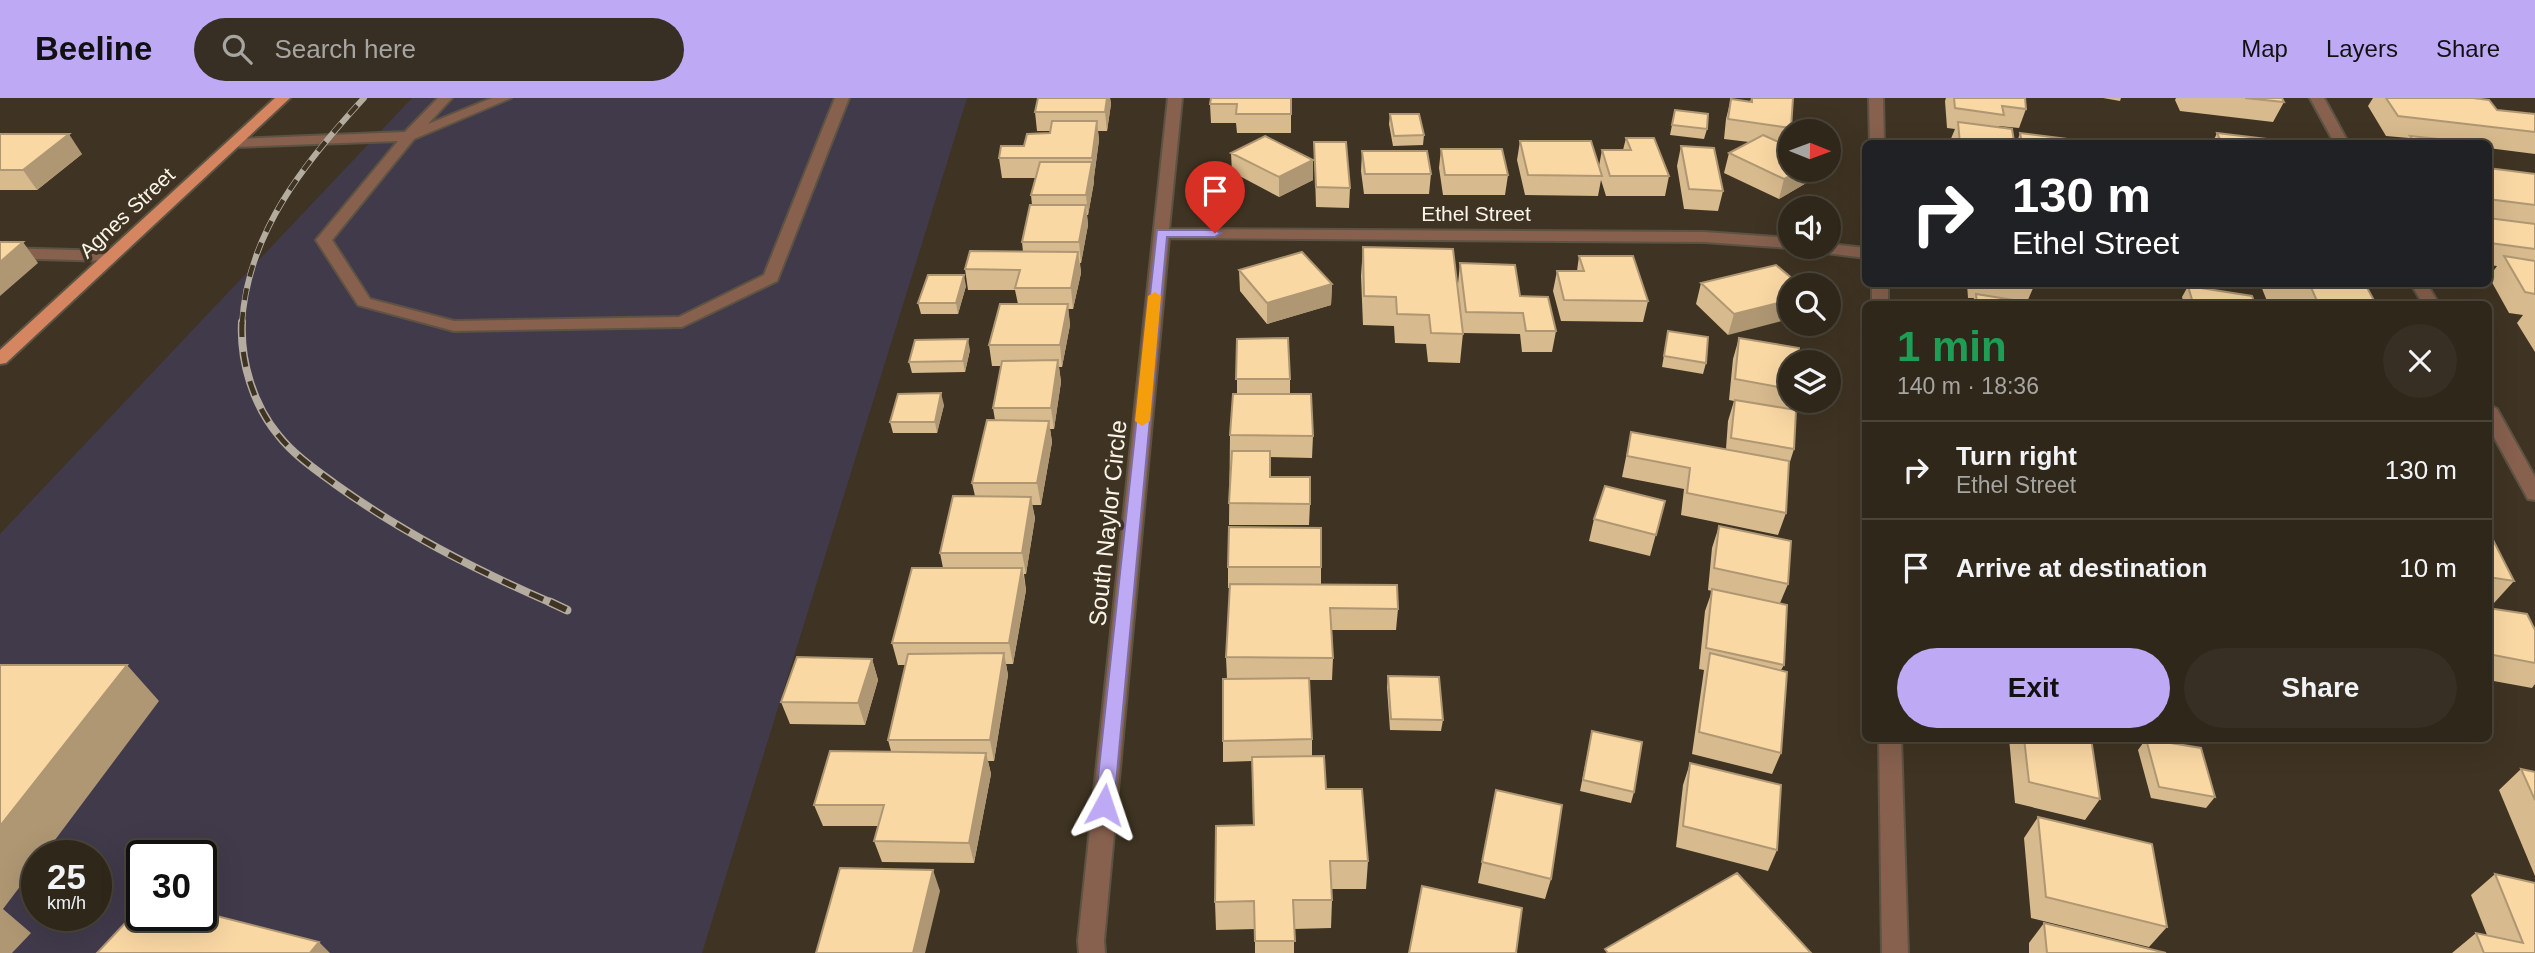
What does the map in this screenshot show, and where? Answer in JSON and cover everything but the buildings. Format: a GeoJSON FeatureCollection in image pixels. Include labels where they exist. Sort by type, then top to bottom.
{"type":"FeatureCollection","features":[{"type":"Feature","properties":{"kind":"main road","name":"Agnes Street"},"geometry":{"type":"LineString","coordinates":[[0,359],[283,98]]}},
{"type":"Feature","properties":{"kind":"street"},"geometry":{"type":"LineString","coordinates":[[445,98],[409,136],[324,240],[364,302],[454,326],[682,322],[771,278],[842,98]]}},
{"type":"Feature","properties":{"kind":"street"},"geometry":{"type":"LineString","coordinates":[[235,143],[409,136],[503,98]]}},
{"type":"Feature","properties":{"kind":"street","name":"South Naylor Circle"},"geometry":{"type":"LineString","coordinates":[[1092,953],[1175,98]]}},
{"type":"Feature","properties":{"kind":"street"},"geometry":{"type":"LineString","coordinates":[[1876,98],[1877,140]]}},
{"type":"Feature","properties":{"kind":"street"},"geometry":{"type":"LineString","coordinates":[[2317,98],[2340,140]]}},
{"type":"Feature","properties":{"kind":"street","name":"Ethel Street"},"geometry":{"type":"LineString","coordinates":[[1161,233],[1704,237],[1778,242]]}},
{"type":"Feature","properties":{"kind":"street"},"geometry":{"type":"LineString","coordinates":[[1841,250],[1862,252]]}},
{"type":"Feature","properties":{"kind":"street"},"geometry":{"type":"LineString","coordinates":[[0,253],[112,256]]}},
{"type":"Feature","properties":{"kind":"street"},"geometry":{"type":"LineString","coordinates":[[2492,416],[2535,494]]}},
{"type":"Feature","properties":{"kind":"street"},"geometry":{"type":"LineString","coordinates":[[1890,742],[1895,953]]}},
{"type":"Feature","properties":{"kind":"shaded area"},"geometry":{"type":"Polygon","coordinates":[[[412,98],[967,98],[702,953],[0,953],[0,534],[412,98]]]}},
{"type":"Feature","properties":{"kind":"railway"},"geometry":{"type":"LineString","coordinates":[[242,324],[246,291],[267,229],[301,174],[364,98]]}},
{"type":"Feature","properties":{"kind":"railway"},"geometry":{"type":"LineString","coordinates":[[242,324],[243,352],[255,397],[270,424],[298,456],[361,502],[414,535],[554,604]]}},
{"type":"Feature","properties":{"kind":"railway"},"geometry":{"type":"LineString","coordinates":[[550,602],[567,610]]}},
{"type":"Feature","properties":{"kind":"slow traffic"},"geometry":{"type":"LineString","coordinates":[[1142,421],[1155,296]]}},
{"type":"Feature","properties":{"kind":"route"},"geometry":{"type":"LineString","coordinates":[[1104,805],[1161,233],[1215,233]]}}]}
